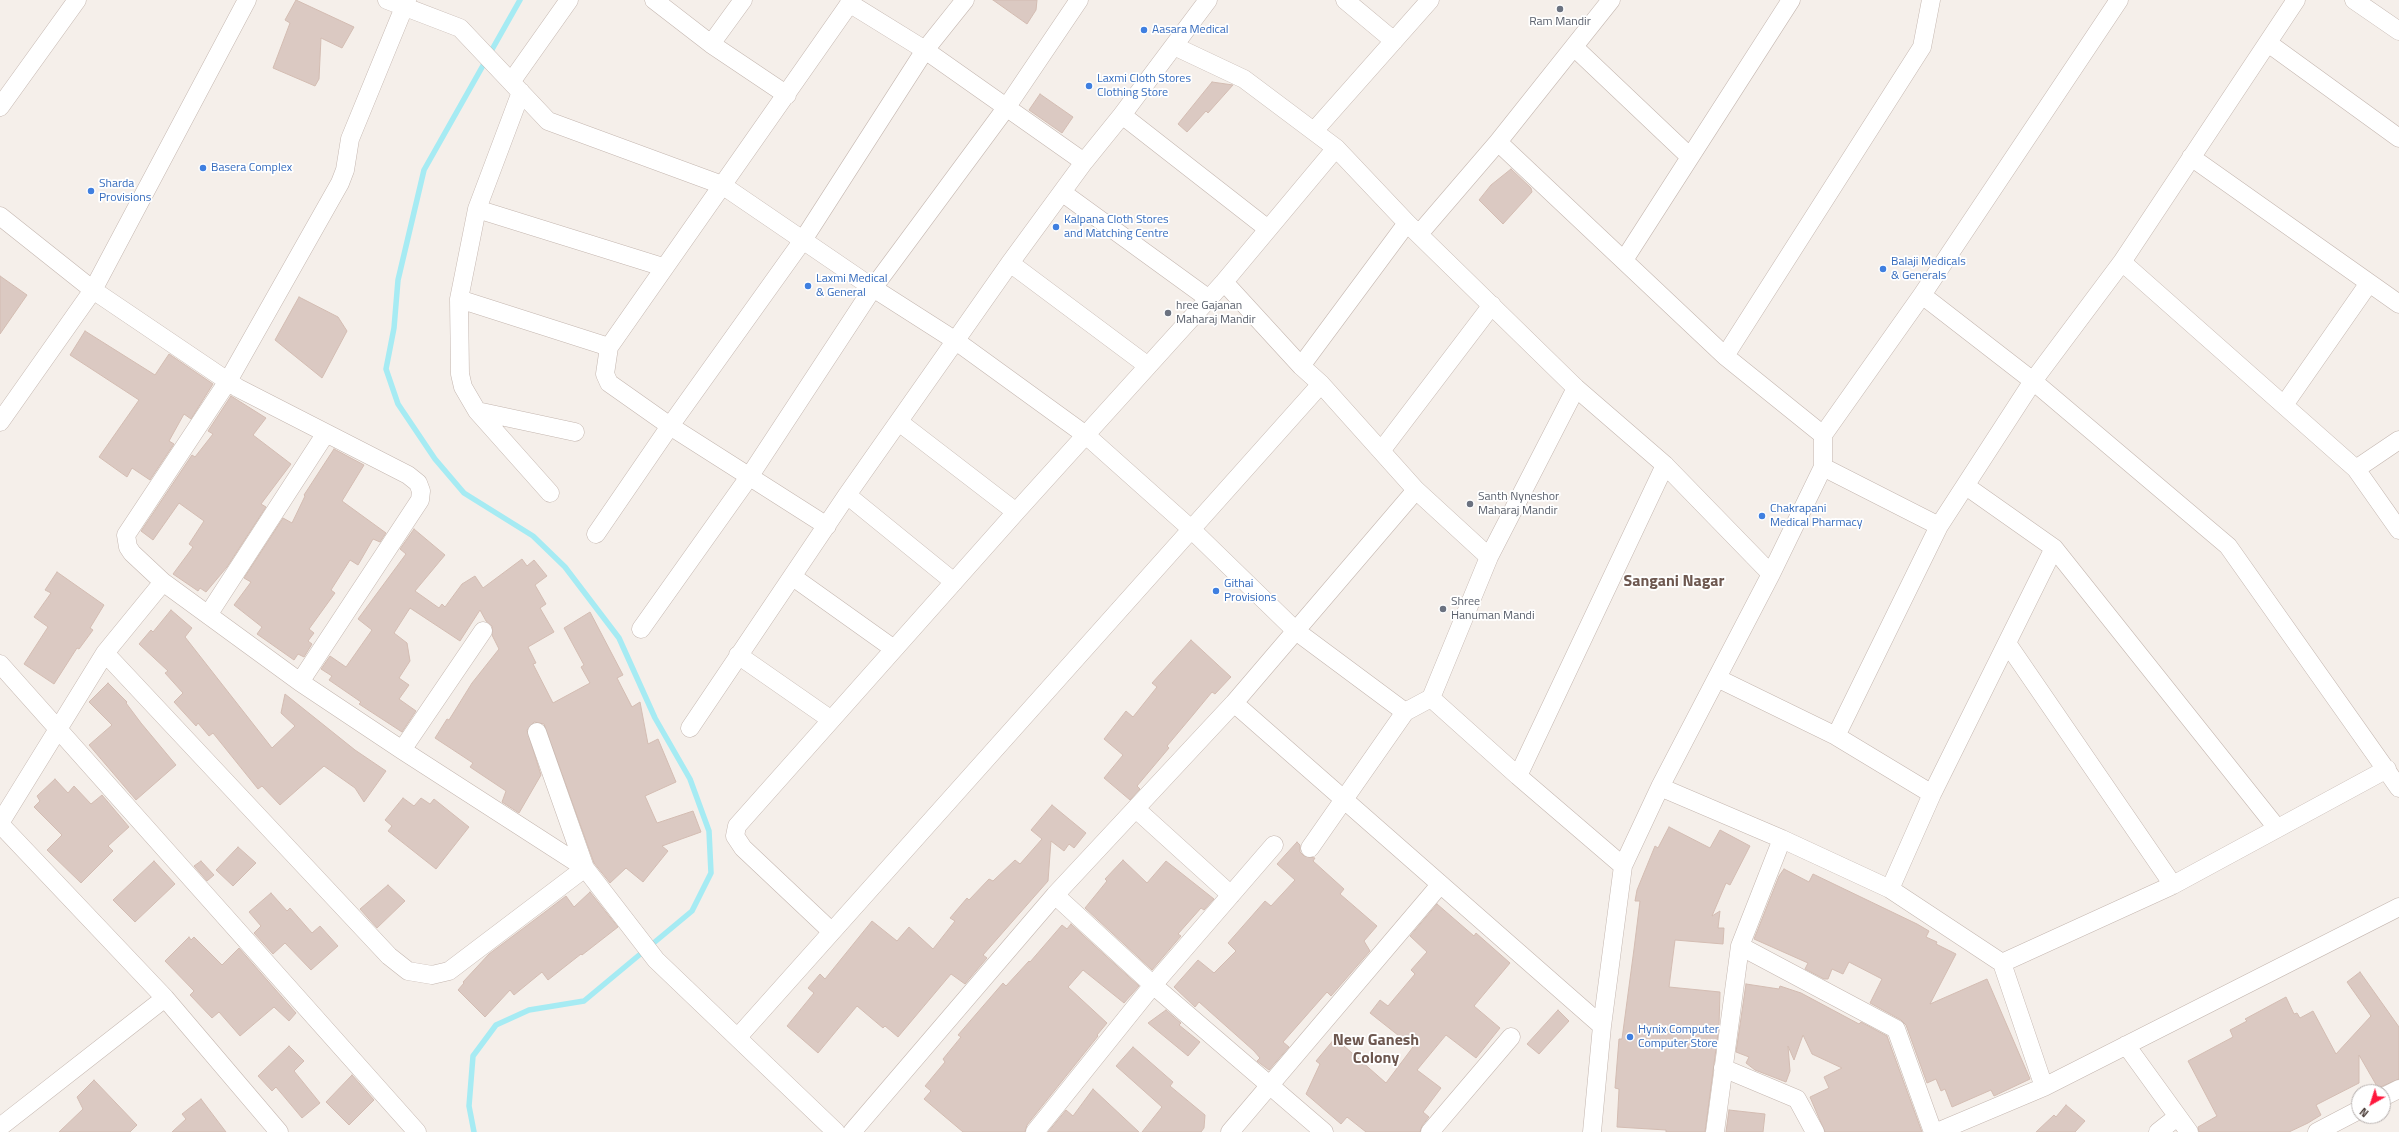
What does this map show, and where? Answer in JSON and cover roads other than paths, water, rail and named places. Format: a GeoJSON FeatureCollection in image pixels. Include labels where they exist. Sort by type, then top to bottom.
{"type":"FeatureCollection","features":[{"type":"Feature","properties":{"kind":"street"},"geometry":{"type":"LineString","coordinates":[[0,107],[77,0]]}},
{"type":"Feature","properties":{"kind":"street"},"geometry":{"type":"LineString","coordinates":[[0,422],[93,290],[247,0]]}},
{"type":"Feature","properties":{"kind":"street"},"geometry":{"type":"LineString","coordinates":[[550,494],[478,411],[462,387],[460,374],[459,299],[477,209],[511,82],[569,0]]}},
{"type":"Feature","properties":{"kind":"street"},"geometry":{"type":"LineString","coordinates":[[654,0],[712,44],[787,95]]}},
{"type":"Feature","properties":{"kind":"street"},"geometry":{"type":"LineString","coordinates":[[712,44],[743,0]]}},
{"type":"Feature","properties":{"kind":"street"},"geometry":{"type":"LineString","coordinates":[[596,534],[670,426],[803,240],[925,50],[965,0]]}},
{"type":"Feature","properties":{"kind":"street"},"geometry":{"type":"LineString","coordinates":[[641,629],[749,477],[873,288],[1006,108],[1079,0]]}},
{"type":"Feature","properties":{"kind":"street"},"geometry":{"type":"LineString","coordinates":[[690,728],[847,495],[1010,263],[1063,193],[1084,162],[1122,115],[1208,0]]}},
{"type":"Feature","properties":{"kind":"street"},"geometry":{"type":"LineString","coordinates":[[1345,0],[1394,41]]}},
{"type":"Feature","properties":{"kind":"street"},"geometry":{"type":"LineString","coordinates":[[1314,131],[1430,0]]}},
{"type":"Feature","properties":{"kind":"street"},"geometry":{"type":"LineString","coordinates":[[1301,366],[1413,228],[1498,142],[1611,0]]}},
{"type":"Feature","properties":{"kind":"street"},"geometry":{"type":"LineString","coordinates":[[1624,260],[1790,0]]}},
{"type":"Feature","properties":{"kind":"street"},"geometry":{"type":"LineString","coordinates":[[1725,356],[1922,47],[1931,0]]}},
{"type":"Feature","properties":{"kind":"street"},"geometry":{"type":"LineString","coordinates":[[1592,1132],[1602,1026],[1623,866],[1660,787],[1771,574],[1822,467],[1823,435],[1922,295],[2120,0]]}},
{"type":"Feature","properties":{"kind":"street"},"geometry":{"type":"LineString","coordinates":[[1836,736],[1939,526],[2033,382],[2122,262],[2296,0]]}},
{"type":"Feature","properties":{"kind":"street"},"geometry":{"type":"LineString","coordinates":[[2354,0],[2399,31]]}},
{"type":"Feature","properties":{"kind":"street"},"geometry":{"type":"LineString","coordinates":[[585,868],[300,682],[163,582],[132,553],[126,542],[126,535],[228,381],[340,183],[345,170],[350,139],[399,2],[460,28],[548,121],[722,185],[873,288],[956,341],[1087,436],[1190,528],[1296,631],[1405,712]]}},
{"type":"Feature","properties":{"kind":"street"},"geometry":{"type":"LineString","coordinates":[[827,526],[670,426],[609,383],[605,374],[609,347],[663,268],[787,95],[851,2],[925,50],[1084,162]]}},
{"type":"Feature","properties":{"kind":"street"},"geometry":{"type":"LineString","coordinates":[[2268,43],[2399,138]]}},
{"type":"Feature","properties":{"kind":"street"},"geometry":{"type":"LineString","coordinates":[[1174,46],[1244,79],[1336,148],[1413,228],[1576,388],[1665,465],[1771,574]]}},
{"type":"Feature","properties":{"kind":"street"},"geometry":{"type":"LineString","coordinates":[[1574,47],[1690,157]]}},
{"type":"Feature","properties":{"kind":"street"},"geometry":{"type":"LineString","coordinates":[[1122,115],[1268,229]]}},
{"type":"Feature","properties":{"kind":"street"},"geometry":{"type":"LineString","coordinates":[[1498,142],[1725,356],[1823,435]]}},
{"type":"Feature","properties":{"kind":"street"},"geometry":{"type":"LineString","coordinates":[[832,932],[743,848],[735,836],[737,826],[830,719],[1016,512],[1087,436],[1209,299],[1336,148]]}},
{"type":"Feature","properties":{"kind":"street"},"geometry":{"type":"LineString","coordinates":[[2191,157],[2399,304]]}},
{"type":"Feature","properties":{"kind":"street"},"geometry":{"type":"LineString","coordinates":[[1063,193],[1209,299]]}},
{"type":"Feature","properties":{"kind":"street"},"geometry":{"type":"LineString","coordinates":[[477,209],[663,268]]}},
{"type":"Feature","properties":{"kind":"street"},"geometry":{"type":"LineString","coordinates":[[0,216],[93,290],[228,381],[408,475],[418,483],[421,491],[420,500],[300,682]]}},
{"type":"Feature","properties":{"kind":"street"},"geometry":{"type":"LineString","coordinates":[[2122,262],[2356,469],[2399,530]]}},
{"type":"Feature","properties":{"kind":"street"},"geometry":{"type":"LineString","coordinates":[[1010,263],[1148,366]]}},
{"type":"Feature","properties":{"kind":"street"},"geometry":{"type":"LineString","coordinates":[[1224,282],[1301,366],[1321,384],[1416,490],[1489,557]]}},
{"type":"Feature","properties":{"kind":"street"},"geometry":{"type":"LineString","coordinates":[[2284,405],[2369,283]]}},
{"type":"Feature","properties":{"kind":"street"},"geometry":{"type":"LineString","coordinates":[[1922,295],[2033,382],[2228,546],[2399,788]]}},
{"type":"Feature","properties":{"kind":"street"},"geometry":{"type":"LineString","coordinates":[[459,299],[609,347]]}},
{"type":"Feature","properties":{"kind":"street"},"geometry":{"type":"LineString","coordinates":[[1381,451],[1492,305]]}},
{"type":"Feature","properties":{"kind":"street"},"geometry":{"type":"LineString","coordinates":[[738,1037],[1190,528],[1321,384]]}},
{"type":"Feature","properties":{"kind":"street"},"geometry":{"type":"LineString","coordinates":[[1310,848],[1405,712],[1431,698],[1489,557],[1576,388]]}},
{"type":"Feature","properties":{"kind":"street"},"geometry":{"type":"LineString","coordinates":[[478,411],[575,432]]}},
{"type":"Feature","properties":{"kind":"street"},"geometry":{"type":"LineString","coordinates":[[899,422],[1016,512]]}},
{"type":"Feature","properties":{"kind":"street"},"geometry":{"type":"LineString","coordinates":[[208,614],[326,433]]}},
{"type":"Feature","properties":{"kind":"street"},"geometry":{"type":"LineString","coordinates":[[2356,469],[2399,440]]}},
{"type":"Feature","properties":{"kind":"street"},"geometry":{"type":"LineString","coordinates":[[1518,776],[1665,465]]}},
{"type":"Feature","properties":{"kind":"street"},"geometry":{"type":"LineString","coordinates":[[1822,467],[1939,526]]}},
{"type":"Feature","properties":{"kind":"street"},"geometry":{"type":"LineString","coordinates":[[1966,486],[2054,548],[2277,828]]}},
{"type":"Feature","properties":{"kind":"street"},"geometry":{"type":"LineString","coordinates":[[852,1132],[1055,895],[1234,703],[1416,490]]}},
{"type":"Feature","properties":{"kind":"street"},"geometry":{"type":"LineString","coordinates":[[847,495],[954,582]]}},
{"type":"Feature","properties":{"kind":"street"},"geometry":{"type":"LineString","coordinates":[[1890,889],[1932,794],[2054,548]]}},
{"type":"Feature","properties":{"kind":"street"},"geometry":{"type":"LineString","coordinates":[[793,577],[894,649]]}},
{"type":"Feature","properties":{"kind":"street"},"geometry":{"type":"LineString","coordinates":[[163,582],[105,653],[0,823],[165,998],[279,1132]]}},
{"type":"Feature","properties":{"kind":"street"},"geometry":{"type":"LineString","coordinates":[[402,750],[484,631]]}},
{"type":"Feature","properties":{"kind":"street"},"geometry":{"type":"LineString","coordinates":[[2007,643],[2174,885]]}},
{"type":"Feature","properties":{"kind":"street"},"geometry":{"type":"LineString","coordinates":[[105,653],[389,956],[408,971],[432,975],[449,971],[585,868]]}},
{"type":"Feature","properties":{"kind":"street"},"geometry":{"type":"LineString","coordinates":[[738,655],[830,719]]}},
{"type":"Feature","properties":{"kind":"street"},"geometry":{"type":"LineString","coordinates":[[0,664],[417,1132]]}},
{"type":"Feature","properties":{"kind":"street"},"geometry":{"type":"LineString","coordinates":[[1717,678],[1836,736],[1932,794]]}},
{"type":"Feature","properties":{"kind":"street"},"geometry":{"type":"LineString","coordinates":[[1431,698],[1518,776],[1623,866]]}},
{"type":"Feature","properties":{"kind":"street"},"geometry":{"type":"LineString","coordinates":[[1234,703],[1440,886],[1602,1026]]}},
{"type":"Feature","properties":{"kind":"street"},"geometry":{"type":"LineString","coordinates":[[537,732],[585,868],[656,960],[836,1132]]}},
{"type":"Feature","properties":{"kind":"street"},"geometry":{"type":"LineString","coordinates":[[2002,963],[2174,885],[2387,769]]}},
{"type":"Feature","properties":{"kind":"street"},"geometry":{"type":"LineString","coordinates":[[1660,787],[1782,839],[1890,889],[2002,963],[2044,1087]]}},
{"type":"Feature","properties":{"kind":"street"},"geometry":{"type":"LineString","coordinates":[[1136,809],[1231,895]]}},
{"type":"Feature","properties":{"kind":"street"},"geometry":{"type":"LineString","coordinates":[[1715,1132],[1740,946],[1782,839]]}},
{"type":"Feature","properties":{"kind":"street"},"geometry":{"type":"LineString","coordinates":[[1035,1132],[1153,985],[1274,845]]}},
{"type":"Feature","properties":{"kind":"street"},"geometry":{"type":"LineString","coordinates":[[1230,1132],[1440,886]]}},
{"type":"Feature","properties":{"kind":"street"},"geometry":{"type":"LineString","coordinates":[[1055,895],[1153,985],[1268,1086],[1324,1132]]}},
{"type":"Feature","properties":{"kind":"street"},"geometry":{"type":"LineString","coordinates":[[1937,1132],[2044,1087],[2399,907]]}},
{"type":"Feature","properties":{"kind":"street"},"geometry":{"type":"LineString","coordinates":[[1740,946],[1896,1029],[1933,1132]]}},
{"type":"Feature","properties":{"kind":"street"},"geometry":{"type":"LineString","coordinates":[[0,1126],[165,998]]}},
{"type":"Feature","properties":{"kind":"street"},"geometry":{"type":"LineString","coordinates":[[1430,1132],[1511,1037]]}},
{"type":"Feature","properties":{"kind":"street"},"geometry":{"type":"LineString","coordinates":[[2126,1045],[2189,1132]]}},
{"type":"Feature","properties":{"kind":"street"},"geometry":{"type":"LineString","coordinates":[[1723,1068],[1797,1100],[1815,1132]]}},
{"type":"Feature","properties":{"kind":"street"},"geometry":{"type":"LineString","coordinates":[[2317,1132],[2351,1114]]}},
{"type":"Feature","properties":{"kind":"street"},"geometry":{"type":"LineString","coordinates":[[2158,1132],[2177,1117]]}},
{"type":"Feature","properties":{"kind":"waterway"},"geometry":{"type":"LineString","coordinates":[[474,1132],[469,1106],[473,1056],[496,1025],[529,1010],[584,1001],[692,911],[711,873],[709,831],[690,779],[655,718],[619,638],[565,567],[533,536],[464,493],[435,459],[398,404],[386,369],[394,328],[398,280],[424,170],[520,0]]}},
{"type":"Feature","properties":{"kind":"place","name":"Ram Mandir"},"geometry":{"type":"Point","coordinates":[1560,9]}},
{"type":"Feature","properties":{"kind":"place","name":"Aasara Medical"},"geometry":{"type":"Point","coordinates":[1144,30]}},
{"type":"Feature","properties":{"kind":"place","name":"Laxmi Cloth Stores Clothing Store"},"geometry":{"type":"Point","coordinates":[1089,86]}},
{"type":"Feature","properties":{"kind":"place","name":"Basera Complex"},"geometry":{"type":"Point","coordinates":[203,168]}},
{"type":"Feature","properties":{"kind":"place","name":"Sharda Provisions"},"geometry":{"type":"Point","coordinates":[91,191]}},
{"type":"Feature","properties":{"kind":"place","name":"Kalpana Cloth Stores and Matching Centre"},"geometry":{"type":"Point","coordinates":[1056,227]}},
{"type":"Feature","properties":{"kind":"place","name":"Balaji Medicals & Generals"},"geometry":{"type":"Point","coordinates":[1883,269]}},
{"type":"Feature","properties":{"kind":"place","name":"Laxmi Medical & General"},"geometry":{"type":"Point","coordinates":[808,286]}},
{"type":"Feature","properties":{"kind":"place","name":"hree Gajanan Maharaj Mandir"},"geometry":{"type":"Point","coordinates":[1168,313]}},
{"type":"Feature","properties":{"kind":"place","name":"Santh Nyneshor Maharaj Mandir"},"geometry":{"type":"Point","coordinates":[1470,504]}},
{"type":"Feature","properties":{"kind":"place","name":"Chakrapani Medical Pharmacy"},"geometry":{"type":"Point","coordinates":[1762,516]}},
{"type":"Feature","properties":{"kind":"place","name":"Githai Provisions"},"geometry":{"type":"Point","coordinates":[1216,591]}},
{"type":"Feature","properties":{"kind":"place","name":"Shree Hanuman Mandi"},"geometry":{"type":"Point","coordinates":[1443,609]}},
{"type":"Feature","properties":{"kind":"place","name":"Hynix Computer Computer Store"},"geometry":{"type":"Point","coordinates":[1630,1037]}},
{"type":"Feature","properties":{"kind":"district","name":"Sangani Nagar"},"geometry":{"type":"Point","coordinates":[1674,582]}},
{"type":"Feature","properties":{"kind":"district","name":"New Ganesh Colony"},"geometry":{"type":"Point","coordinates":[1376,1050]}}]}
